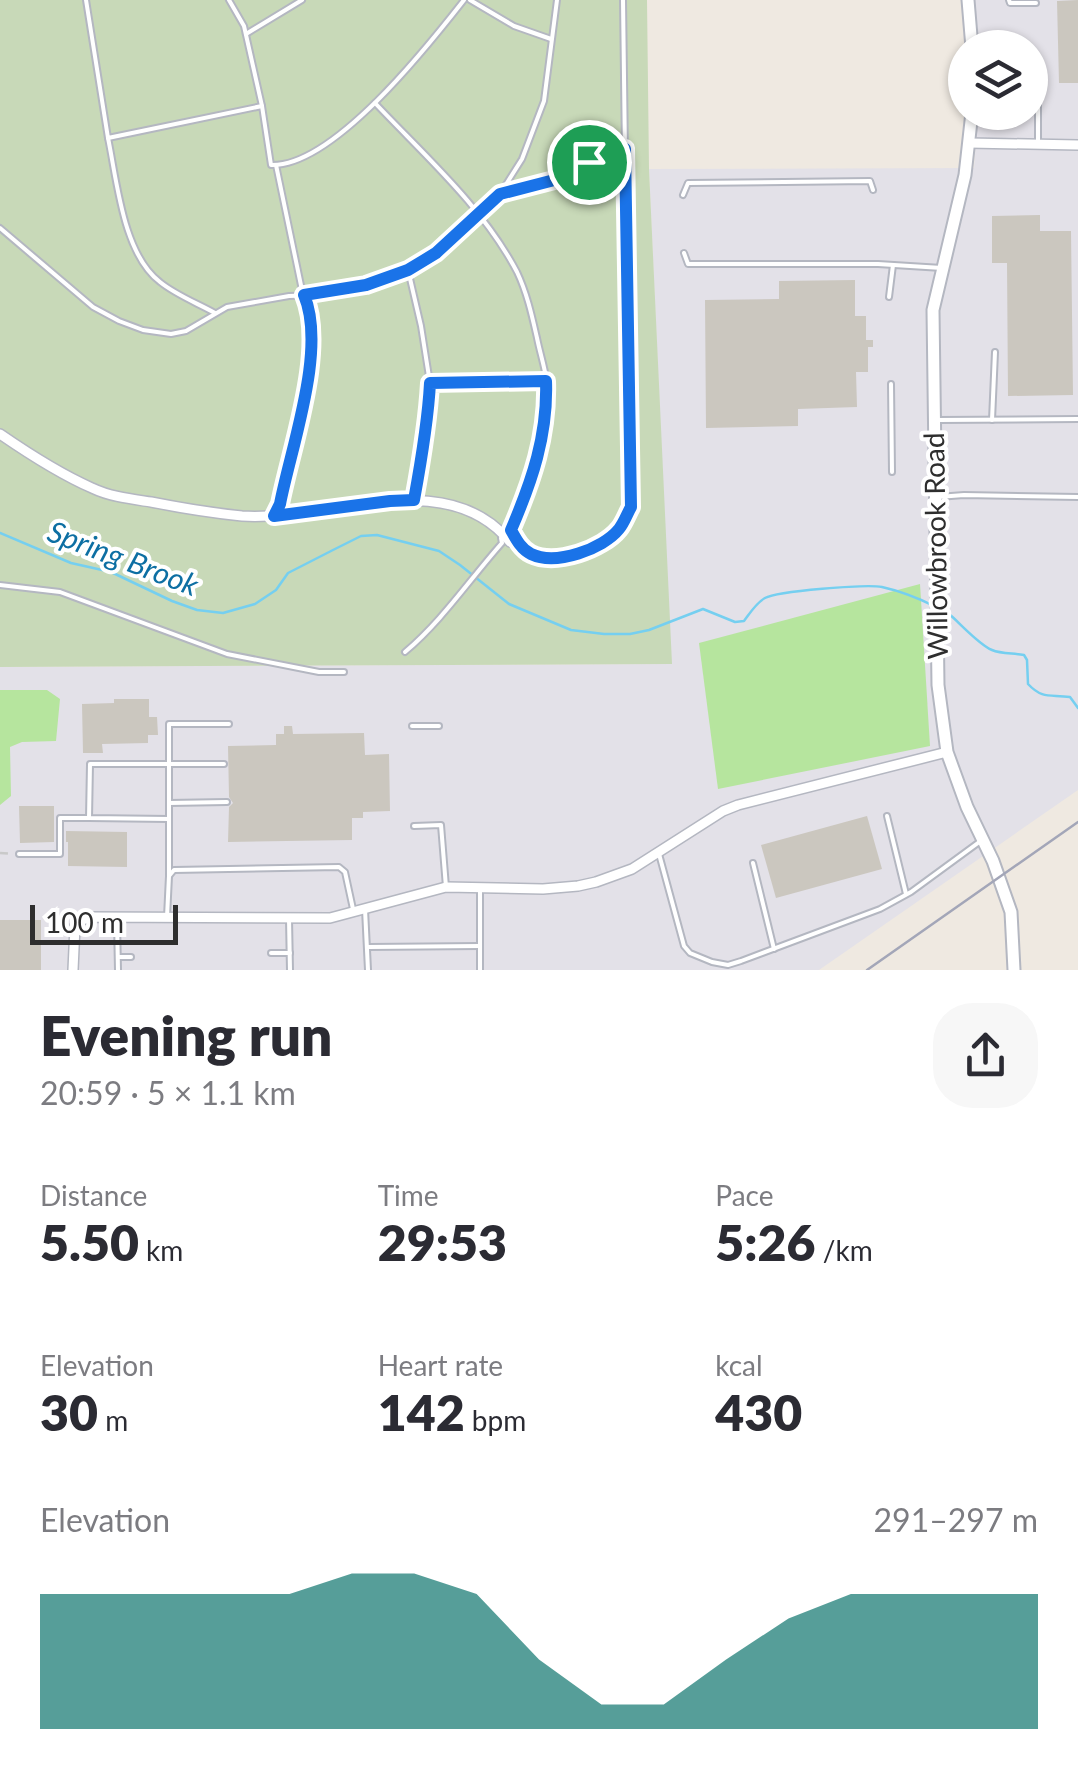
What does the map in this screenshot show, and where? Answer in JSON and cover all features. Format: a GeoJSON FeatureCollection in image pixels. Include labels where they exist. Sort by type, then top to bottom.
{"type":"FeatureCollection","features":[{"type":"Feature","properties":{"kind":"street"},"geometry":{"type":"LineString","coordinates":[[968,0],[970,30]]}},
{"type":"Feature","properties":{"kind":"street","name":"Willowbrook Road"},"geometry":{"type":"LineString","coordinates":[[970,130],[965,175],[934,310],[938,685],[946,752],[1011,912],[1014,970]]}},
{"type":"Feature","properties":{"kind":"street"},"geometry":{"type":"LineString","coordinates":[[969,144],[1078,145]]}},
{"type":"Feature","properties":{"kind":"street"},"geometry":{"type":"LineString","coordinates":[[0,434],[92,488],[118,498],[242,516],[426,500],[476,514],[505,529],[532,554],[556,559],[600,546],[620,528],[631,507],[625,151]]}},
{"type":"Feature","properties":{"kind":"street"},"geometry":{"type":"LineString","coordinates":[[505,529],[510,542]]}},
{"type":"Feature","properties":{"kind":"street"},"geometry":{"type":"LineString","coordinates":[[73,970],[74,931],[77,922],[90,917],[330,918],[446,887],[578,886],[613,877],[659,854],[738,805],[946,752]]}},
{"type":"Feature","properties":{"kind":"lane"},"geometry":{"type":"LineString","coordinates":[[86,0],[126,224],[142,265],[160,282],[216,313]]}},
{"type":"Feature","properties":{"kind":"lane"},"geometry":{"type":"LineString","coordinates":[[229,0],[246,34],[270,165],[281,166],[316,150],[391,90],[467,0],[514,26],[552,40]]}},
{"type":"Feature","properties":{"kind":"lane"},"geometry":{"type":"LineString","coordinates":[[246,34],[302,0]]}},
{"type":"Feature","properties":{"kind":"lane"},"geometry":{"type":"LineString","coordinates":[[0,228],[92,306],[143,330],[171,334],[186,331],[228,307],[366,285],[408,270],[436,253],[500,194],[522,158],[544,101],[557,0]]}},
{"type":"Feature","properties":{"kind":"lane"},"geometry":{"type":"LineString","coordinates":[[500,194],[562,178],[613,151],[625,151],[623,0]]}},
{"type":"Feature","properties":{"kind":"lane"},"geometry":{"type":"LineString","coordinates":[[1009,0],[1036,3]]}},
{"type":"Feature","properties":{"kind":"lane"},"geometry":{"type":"LineString","coordinates":[[375,103],[429,157],[478,215],[516,272],[527,296],[546,381],[547,408],[540,453],[532,482],[505,529],[502,542],[405,652]]}},
{"type":"Feature","properties":{"kind":"lane"},"geometry":{"type":"LineString","coordinates":[[108,138],[262,106]]}},
{"type":"Feature","properties":{"kind":"lane"},"geometry":{"type":"LineString","coordinates":[[1038,130],[1038,145]]}},
{"type":"Feature","properties":{"kind":"lane"},"geometry":{"type":"LineString","coordinates":[[274,516],[280,504],[310,356],[310,312],[276,165]]}},
{"type":"Feature","properties":{"kind":"lane"},"geometry":{"type":"LineString","coordinates":[[684,195],[688,183],[870,182],[873,190]]}},
{"type":"Feature","properties":{"kind":"lane"},"geometry":{"type":"LineString","coordinates":[[684,253],[688,264],[942,268]]}},
{"type":"Feature","properties":{"kind":"lane"},"geometry":{"type":"LineString","coordinates":[[889,297],[893,265]]}},
{"type":"Feature","properties":{"kind":"lane"},"geometry":{"type":"LineString","coordinates":[[408,270],[430,383],[414,500]]}},
{"type":"Feature","properties":{"kind":"lane"},"geometry":{"type":"LineString","coordinates":[[992,420],[994,352]]}},
{"type":"Feature","properties":{"kind":"lane"},"geometry":{"type":"LineString","coordinates":[[430,383],[546,381]]}},
{"type":"Feature","properties":{"kind":"lane"},"geometry":{"type":"LineString","coordinates":[[891,384],[892,472]]}},
{"type":"Feature","properties":{"kind":"lane"},"geometry":{"type":"LineString","coordinates":[[934,420],[1078,419]]}},
{"type":"Feature","properties":{"kind":"lane"},"geometry":{"type":"LineString","coordinates":[[934,497],[1078,497]]}},
{"type":"Feature","properties":{"kind":"lane"},"geometry":{"type":"LineString","coordinates":[[0,584],[60,592],[228,654],[319,672],[344,672]]}},
{"type":"Feature","properties":{"kind":"lane"},"geometry":{"type":"LineString","coordinates":[[167,917],[170,724],[229,724]]}},
{"type":"Feature","properties":{"kind":"lane"},"geometry":{"type":"LineString","coordinates":[[412,726],[439,726]]}},
{"type":"Feature","properties":{"kind":"lane"},"geometry":{"type":"LineString","coordinates":[[89,818],[90,764],[224,764]]}},
{"type":"Feature","properties":{"kind":"lane"},"geometry":{"type":"LineString","coordinates":[[170,803],[227,802]]}},
{"type":"Feature","properties":{"kind":"lane"},"geometry":{"type":"LineString","coordinates":[[887,816],[906,894]]}},
{"type":"Feature","properties":{"kind":"lane"},"geometry":{"type":"LineString","coordinates":[[19,854],[60,854],[60,818],[169,819]]}},
{"type":"Feature","properties":{"kind":"lane"},"geometry":{"type":"LineString","coordinates":[[414,826],[442,825],[446,887]]}},
{"type":"Feature","properties":{"kind":"lane"},"geometry":{"type":"LineString","coordinates":[[659,854],[684,946],[699,958],[728,964],[880,909],[982,840]]}},
{"type":"Feature","properties":{"kind":"lane"},"geometry":{"type":"LineString","coordinates":[[753,864],[774,950]]}},
{"type":"Feature","properties":{"kind":"lane"},"geometry":{"type":"LineString","coordinates":[[169,876],[174,870],[339,866],[346,872],[360,911],[368,947],[368,970]]}},
{"type":"Feature","properties":{"kind":"lane"},"geometry":{"type":"LineString","coordinates":[[480,888],[480,970]]}},
{"type":"Feature","properties":{"kind":"lane"},"geometry":{"type":"LineString","coordinates":[[117,917],[118,970]]}},
{"type":"Feature","properties":{"kind":"lane"},"geometry":{"type":"LineString","coordinates":[[288,919],[290,970]]}},
{"type":"Feature","properties":{"kind":"lane"},"geometry":{"type":"LineString","coordinates":[[368,947],[480,946]]}},
{"type":"Feature","properties":{"kind":"lane"},"geometry":{"type":"LineString","coordinates":[[271,953],[290,953]]}},
{"type":"Feature","properties":{"kind":"lane"},"geometry":{"type":"LineString","coordinates":[[118,957],[131,957]]}},
{"type":"Feature","properties":{"kind":"path"},"geometry":{"type":"LineString","coordinates":[[0,854],[19,854]]}},
{"type":"Feature","properties":{"kind":"shaded area"},"geometry":{"type":"Polygon","coordinates":[[[975,0],[1078,0],[1078,790],[819,970],[0,970],[0,667],[671,664],[649,169],[974,168],[977,130],[1048,130],[1048,30],[977,30],[975,0]]]}},
{"type":"Feature","properties":{"kind":"green space"},"geometry":{"type":"Polygon","coordinates":[[[0,0],[647,0],[649,169],[672,664],[0,667],[0,0]]]}},
{"type":"Feature","properties":{"kind":"green space"},"geometry":{"type":"Polygon","coordinates":[[[920,584],[930,746],[718,789],[699,643],[920,584]]]}},
{"type":"Feature","properties":{"kind":"green space"},"geometry":{"type":"Polygon","coordinates":[[[0,690],[47,690],[60,699],[56,741],[22,742],[10,747],[11,796],[0,805],[0,690]]]}},
{"type":"Feature","properties":{"kind":"building"},"geometry":{"type":"Polygon","coordinates":[[[1078,0],[1078,83],[1059,83],[1057,1],[1078,0]]]}},
{"type":"Feature","properties":{"kind":"building"},"geometry":{"type":"Polygon","coordinates":[[[1040,215],[1040,231],[1071,231],[1073,395],[1008,396],[1007,263],[992,263],[992,216],[1040,215]]]}},
{"type":"Feature","properties":{"kind":"building"},"geometry":{"type":"Polygon","coordinates":[[[855,280],[855,316],[866,316],[866,340],[873,340],[873,347],[868,347],[868,372],[856,372],[857,407],[798,409],[798,426],[706,428],[705,300],[779,299],[779,281],[855,280]]]}},
{"type":"Feature","properties":{"kind":"building"},"geometry":{"type":"Polygon","coordinates":[[[114,699],[149,699],[149,717],[157,717],[158,735],[148,735],[148,743],[102,744],[103,753],[83,753],[82,704],[114,703],[114,699]]]}},
{"type":"Feature","properties":{"kind":"building"},"geometry":{"type":"Polygon","coordinates":[[[284,726],[292,726],[293,734],[364,733],[365,755],[389,754],[390,811],[363,812],[363,818],[352,818],[352,840],[228,842],[229,807],[233,803],[229,797],[228,746],[276,745],[276,734],[284,734],[284,726]]]}},
{"type":"Feature","properties":{"kind":"building"},"geometry":{"type":"Polygon","coordinates":[[[19,806],[54,806],[54,842],[20,843],[19,806]]]}},
{"type":"Feature","properties":{"kind":"building"},"geometry":{"type":"Polygon","coordinates":[[[867,816],[882,869],[776,898],[761,845],[867,816]]]}},
{"type":"Feature","properties":{"kind":"building"},"geometry":{"type":"Polygon","coordinates":[[[66,831],[127,832],[127,867],[68,866],[66,831]]]}},
{"type":"Feature","properties":{"kind":"building"},"geometry":{"type":"Polygon","coordinates":[[[0,920],[41,920],[41,970],[0,970],[0,920]]]}},
{"type":"Feature","properties":{"kind":"waterway","name":"Spring Brook"},"geometry":{"type":"LineString","coordinates":[[0,533],[71,563],[111,572],[197,610],[223,613],[255,604],[276,590],[288,573],[333,550],[361,536],[377,535],[439,551],[509,604],[571,630],[630,634],[703,609],[735,622],[744,621],[765,598],[842,587],[882,587],[934,606]]}},
{"type":"Feature","properties":{"kind":"waterway","name":"Spring Brook"},"geometry":{"type":"LineString","coordinates":[[941,609],[987,647],[1024,655],[1028,684],[1033,689],[1070,697],[1078,708]]}},
{"type":"Feature","properties":{"kind":"railway"},"geometry":{"type":"LineString","coordinates":[[867,970],[1078,822]]}},
{"type":"Feature","properties":{"kind":"route"},"geometry":{"type":"LineString","coordinates":[[625,149],[631,507],[620,528],[600,546],[556,559],[532,554],[519,544],[511,530],[540,453],[547,408],[546,381],[430,383],[414,500],[274,516],[280,504],[307,380],[312,333],[304,295],[366,285],[408,270],[436,253],[500,194],[562,178],[589,162],[625,149]]}}]}
